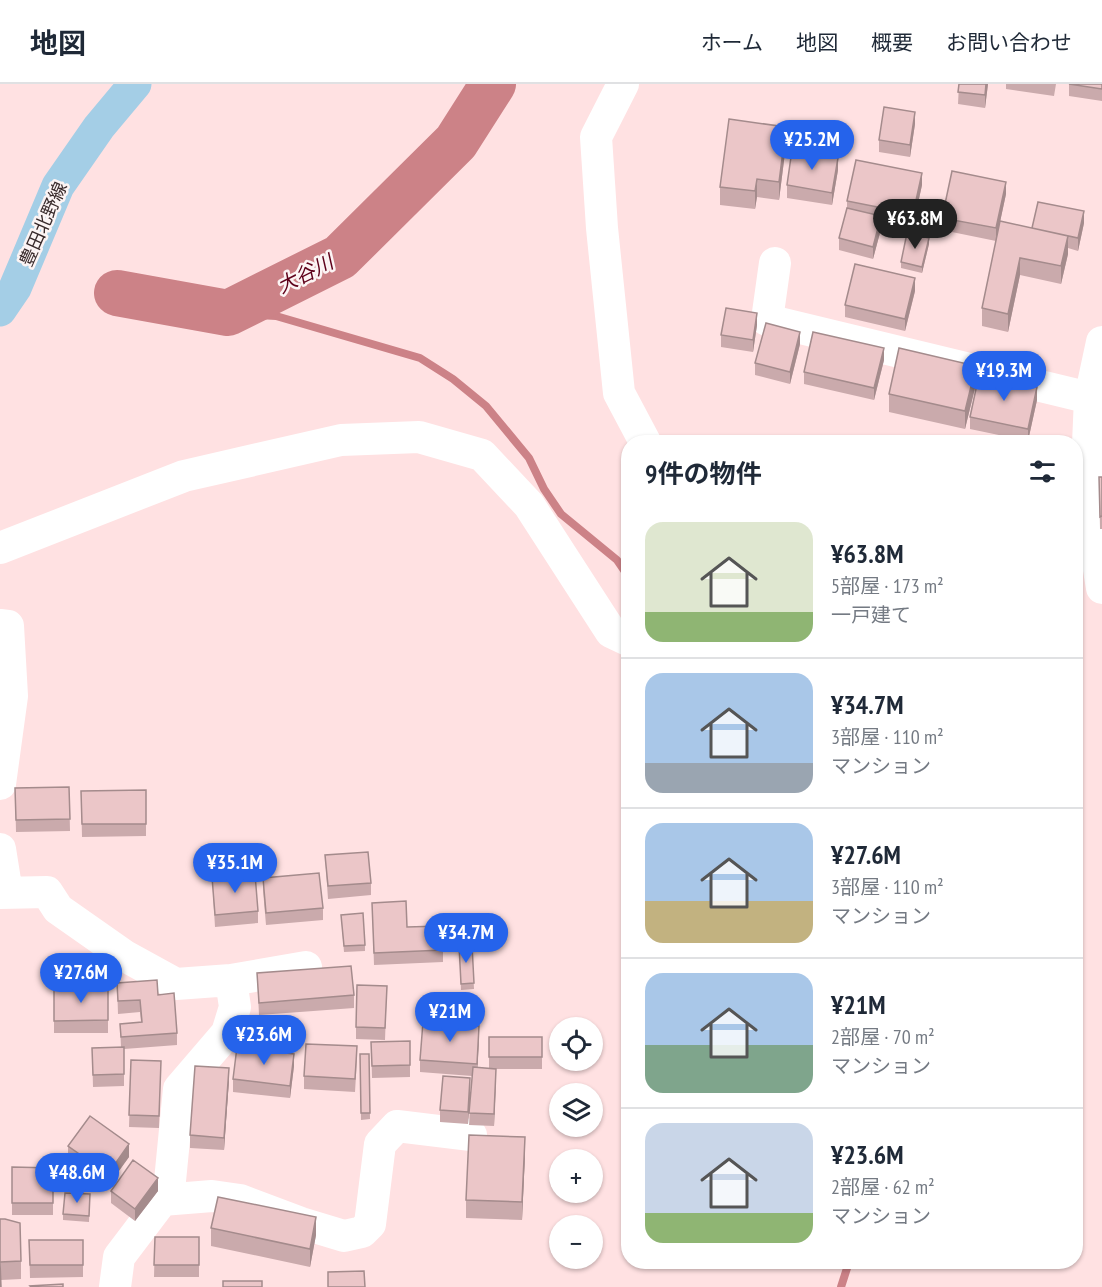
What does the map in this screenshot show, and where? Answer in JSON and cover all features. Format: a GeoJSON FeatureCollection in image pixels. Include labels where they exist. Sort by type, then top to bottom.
{"type":"FeatureCollection","features":[{"type":"Feature","properties":{"kind":"main road","name":"豊田北野線"},"geometry":{"type":"LineString","coordinates":[[0,310],[15,288],[58,186],[99,127],[135,84]]}},
{"type":"Feature","properties":{"kind":"street"},"geometry":{"type":"LineString","coordinates":[[622,84],[596,137],[601,216],[619,393],[641,435]]}},
{"type":"Feature","properties":{"kind":"street"},"geometry":{"type":"LineString","coordinates":[[775,263],[767,320],[1090,398]]}},
{"type":"Feature","properties":{"kind":"street"},"geometry":{"type":"LineString","coordinates":[[1083,470],[1090,398],[1102,342]]}},
{"type":"Feature","properties":{"kind":"street"},"geometry":{"type":"LineString","coordinates":[[0,548],[184,476],[341,440],[419,437],[482,455],[529,505],[611,633],[621,637]]}},
{"type":"Feature","properties":{"kind":"street"},"geometry":{"type":"LineString","coordinates":[[1083,499],[1102,588]]}},
{"type":"Feature","properties":{"kind":"street"},"geometry":{"type":"LineString","coordinates":[[0,625],[8,626],[12,696],[0,784]]}},
{"type":"Feature","properties":{"kind":"street"},"geometry":{"type":"LineString","coordinates":[[0,849],[3,893],[47,892],[58,909],[125,956],[176,984],[231,980],[306,967]]}},
{"type":"Feature","properties":{"kind":"street"},"geometry":{"type":"LineString","coordinates":[[115,1287],[119,1257],[168,1191],[179,1089],[227,1033],[235,1007],[231,980]]}},
{"type":"Feature","properties":{"kind":"street"},"geometry":{"type":"LineString","coordinates":[[162,1200],[212,1196],[240,1200],[344,1236],[362,1232],[369,1224],[380,1144],[397,1126],[471,1135]]}},
{"type":"Feature","properties":{"kind":"building"},"geometry":{"type":"Polygon","coordinates":[[[959,84],[986,84],[985,95],[958,92],[959,84]]]}},
{"type":"Feature","properties":{"kind":"building"},"geometry":{"type":"Polygon","coordinates":[[[1069,84],[1102,84],[1102,89],[1069,84]]]}},
{"type":"Feature","properties":{"kind":"building"},"geometry":{"type":"Polygon","coordinates":[[[884,107],[915,112],[910,145],[879,140],[884,107]]]}},
{"type":"Feature","properties":{"kind":"building"},"geometry":{"type":"Polygon","coordinates":[[[729,119],[786,127],[779,182],[757,179],[755,191],[720,187],[729,119]]]}},
{"type":"Feature","properties":{"kind":"building"},"geometry":{"type":"Polygon","coordinates":[[[792,150],[838,158],[832,193],[787,185],[792,150]]]}},
{"type":"Feature","properties":{"kind":"building"},"geometry":{"type":"Polygon","coordinates":[[[856,160],[922,173],[913,214],[847,201],[856,160]]]}},
{"type":"Feature","properties":{"kind":"building"},"geometry":{"type":"Polygon","coordinates":[[[952,171],[1006,182],[996,228],[942,218],[952,171]]]}},
{"type":"Feature","properties":{"kind":"building"},"geometry":{"type":"Polygon","coordinates":[[[1038,202],[1084,211],[1078,238],[1032,228],[1038,202]]]}},
{"type":"Feature","properties":{"kind":"building"},"geometry":{"type":"Polygon","coordinates":[[[847,208],[881,216],[873,247],[839,238],[847,208]]]}},
{"type":"Feature","properties":{"kind":"building"},"geometry":{"type":"Polygon","coordinates":[[[1000,221],[1068,236],[1061,266],[1020,258],[1008,314],[982,308],[1000,221]]]}},
{"type":"Feature","properties":{"kind":"building"},"geometry":{"type":"Polygon","coordinates":[[[907,233],[929,238],[922,267],[901,262],[907,233]]]}},
{"type":"Feature","properties":{"kind":"building"},"geometry":{"type":"Polygon","coordinates":[[[855,264],[915,278],[905,319],[845,305],[855,264]]]}},
{"type":"Feature","properties":{"kind":"building"},"geometry":{"type":"Polygon","coordinates":[[[726,308],[757,313],[753,340],[721,335],[726,308]]]}},
{"type":"Feature","properties":{"kind":"building"},"geometry":{"type":"Polygon","coordinates":[[[766,323],[800,332],[790,372],[755,363],[766,323]]]}},
{"type":"Feature","properties":{"kind":"building"},"geometry":{"type":"Polygon","coordinates":[[[813,332],[884,348],[874,388],[804,372],[813,332]]]}},
{"type":"Feature","properties":{"kind":"building"},"geometry":{"type":"Polygon","coordinates":[[[899,348],[976,366],[965,411],[889,394],[899,348]]]}},
{"type":"Feature","properties":{"kind":"building"},"geometry":{"type":"Polygon","coordinates":[[[979,375],[1037,387],[1028,429],[970,417],[979,375]]]}},
{"type":"Feature","properties":{"kind":"building"},"geometry":{"type":"Polygon","coordinates":[[[1099,477],[1102,477],[1102,516],[1100,517],[1099,477]]]}},
{"type":"Feature","properties":{"kind":"building"},"geometry":{"type":"Polygon","coordinates":[[[69,787],[70,819],[16,820],[15,788],[69,787]]]}},
{"type":"Feature","properties":{"kind":"building"},"geometry":{"type":"Polygon","coordinates":[[[146,790],[146,824],[82,824],[81,791],[146,790]]]}},
{"type":"Feature","properties":{"kind":"building"},"geometry":{"type":"Polygon","coordinates":[[[368,852],[371,883],[328,886],[325,855],[368,852]]]}},
{"type":"Feature","properties":{"kind":"building"},"geometry":{"type":"Polygon","coordinates":[[[319,873],[323,908],[266,913],[263,878],[319,873]]]}},
{"type":"Feature","properties":{"kind":"building"},"geometry":{"type":"Polygon","coordinates":[[[255,874],[258,911],[215,915],[212,877],[255,874]]]}},
{"type":"Feature","properties":{"kind":"building"},"geometry":{"type":"Polygon","coordinates":[[[406,901],[407,927],[441,926],[443,950],[374,953],[372,903],[406,901]]]}},
{"type":"Feature","properties":{"kind":"building"},"geometry":{"type":"Polygon","coordinates":[[[363,913],[365,945],[344,946],[341,915],[363,913]]]}},
{"type":"Feature","properties":{"kind":"building"},"geometry":{"type":"Polygon","coordinates":[[[459,945],[472,945],[474,983],[461,984],[459,945]]]}},
{"type":"Feature","properties":{"kind":"building"},"geometry":{"type":"Polygon","coordinates":[[[351,966],[354,995],[259,1003],[257,973],[351,966]]]}},
{"type":"Feature","properties":{"kind":"building"},"geometry":{"type":"Polygon","coordinates":[[[157,980],[158,995],[174,993],[177,1033],[121,1037],[120,1024],[142,1022],[140,1000],[118,1001],[117,983],[157,980]]]}},
{"type":"Feature","properties":{"kind":"building"},"geometry":{"type":"Polygon","coordinates":[[[357,985],[387,986],[385,1028],[356,1027],[357,985]]]}},
{"type":"Feature","properties":{"kind":"building"},"geometry":{"type":"Polygon","coordinates":[[[54,988],[108,988],[108,1020],[54,1021],[54,988]]]}},
{"type":"Feature","properties":{"kind":"building"},"geometry":{"type":"Polygon","coordinates":[[[423,1022],[479,1026],[477,1064],[420,1060],[423,1022]]]}},
{"type":"Feature","properties":{"kind":"building"},"geometry":{"type":"Polygon","coordinates":[[[489,1037],[542,1037],[542,1057],[489,1057],[489,1037]]]}},
{"type":"Feature","properties":{"kind":"building"},"geometry":{"type":"Polygon","coordinates":[[[410,1041],[410,1065],[372,1066],[371,1042],[410,1041]]]}},
{"type":"Feature","properties":{"kind":"building"},"geometry":{"type":"Polygon","coordinates":[[[306,1044],[357,1046],[355,1079],[304,1076],[306,1044]]]}},
{"type":"Feature","properties":{"kind":"building"},"geometry":{"type":"Polygon","coordinates":[[[124,1047],[124,1074],[93,1075],[92,1048],[124,1047]]]}},
{"type":"Feature","properties":{"kind":"building"},"geometry":{"type":"Polygon","coordinates":[[[237,1047],[294,1054],[290,1086],[233,1079],[237,1047]]]}},
{"type":"Feature","properties":{"kind":"building"},"geometry":{"type":"Polygon","coordinates":[[[360,1054],[369,1054],[370,1113],[361,1113],[360,1054]]]}},
{"type":"Feature","properties":{"kind":"building"},"geometry":{"type":"Polygon","coordinates":[[[131,1060],[161,1061],[159,1116],[129,1115],[131,1060]]]}},
{"type":"Feature","properties":{"kind":"building"},"geometry":{"type":"Polygon","coordinates":[[[195,1066],[229,1068],[224,1138],[190,1135],[195,1066]]]}},
{"type":"Feature","properties":{"kind":"building"},"geometry":{"type":"Polygon","coordinates":[[[473,1067],[496,1069],[494,1114],[469,1113],[473,1067]]]}},
{"type":"Feature","properties":{"kind":"building"},"geometry":{"type":"Polygon","coordinates":[[[443,1076],[470,1078],[468,1112],[440,1110],[443,1076]]]}},
{"type":"Feature","properties":{"kind":"building"},"geometry":{"type":"Polygon","coordinates":[[[90,1116],[129,1144],[108,1174],[68,1146],[90,1116]]]}},
{"type":"Feature","properties":{"kind":"building"},"geometry":{"type":"Polygon","coordinates":[[[469,1135],[525,1137],[522,1202],[466,1200],[469,1135]]]}},
{"type":"Feature","properties":{"kind":"building"},"geometry":{"type":"Polygon","coordinates":[[[133,1160],[158,1178],[135,1209],[111,1191],[133,1160]]]}},
{"type":"Feature","properties":{"kind":"building"},"geometry":{"type":"Polygon","coordinates":[[[12,1167],[53,1168],[53,1203],[12,1203],[12,1167]]]}},
{"type":"Feature","properties":{"kind":"building"},"geometry":{"type":"Polygon","coordinates":[[[65,1193],[90,1194],[89,1216],[63,1214],[65,1193]]]}},
{"type":"Feature","properties":{"kind":"building"},"geometry":{"type":"Polygon","coordinates":[[[218,1197],[316,1217],[310,1249],[211,1228],[218,1197]]]}},
{"type":"Feature","properties":{"kind":"building"},"geometry":{"type":"Polygon","coordinates":[[[0,1219],[20,1223],[21,1261],[0,1262],[0,1219]]]}},
{"type":"Feature","properties":{"kind":"building"},"geometry":{"type":"Polygon","coordinates":[[[155,1237],[199,1237],[199,1265],[154,1265],[155,1237]]]}},
{"type":"Feature","properties":{"kind":"building"},"geometry":{"type":"Polygon","coordinates":[[[29,1240],[83,1240],[83,1265],[30,1265],[29,1240]]]}},
{"type":"Feature","properties":{"kind":"building"},"geometry":{"type":"Polygon","coordinates":[[[364,1271],[365,1287],[328,1287],[328,1272],[364,1271]]]}},
{"type":"Feature","properties":{"kind":"building"},"geometry":{"type":"Polygon","coordinates":[[[223,1281],[262,1281],[262,1287],[223,1287],[223,1281]]]}},
{"type":"Feature","properties":{"kind":"building"},"geometry":{"type":"Polygon","coordinates":[[[63,1284],[63,1287],[30,1286],[63,1284]]]}},
{"type":"Feature","properties":{"kind":"waterway","name":"大谷川"},"geometry":{"type":"LineString","coordinates":[[117,293],[228,313],[340,257],[456,142],[493,84]]}},
{"type":"Feature","properties":{"kind":"waterway"},"geometry":{"type":"LineString","coordinates":[[228,313],[276,316],[420,358],[453,379],[486,406],[529,458],[544,489],[561,514],[621,566]]}},
{"type":"Feature","properties":{"kind":"waterway"},"geometry":{"type":"LineString","coordinates":[[841,1287],[847,1269]]}}]}
